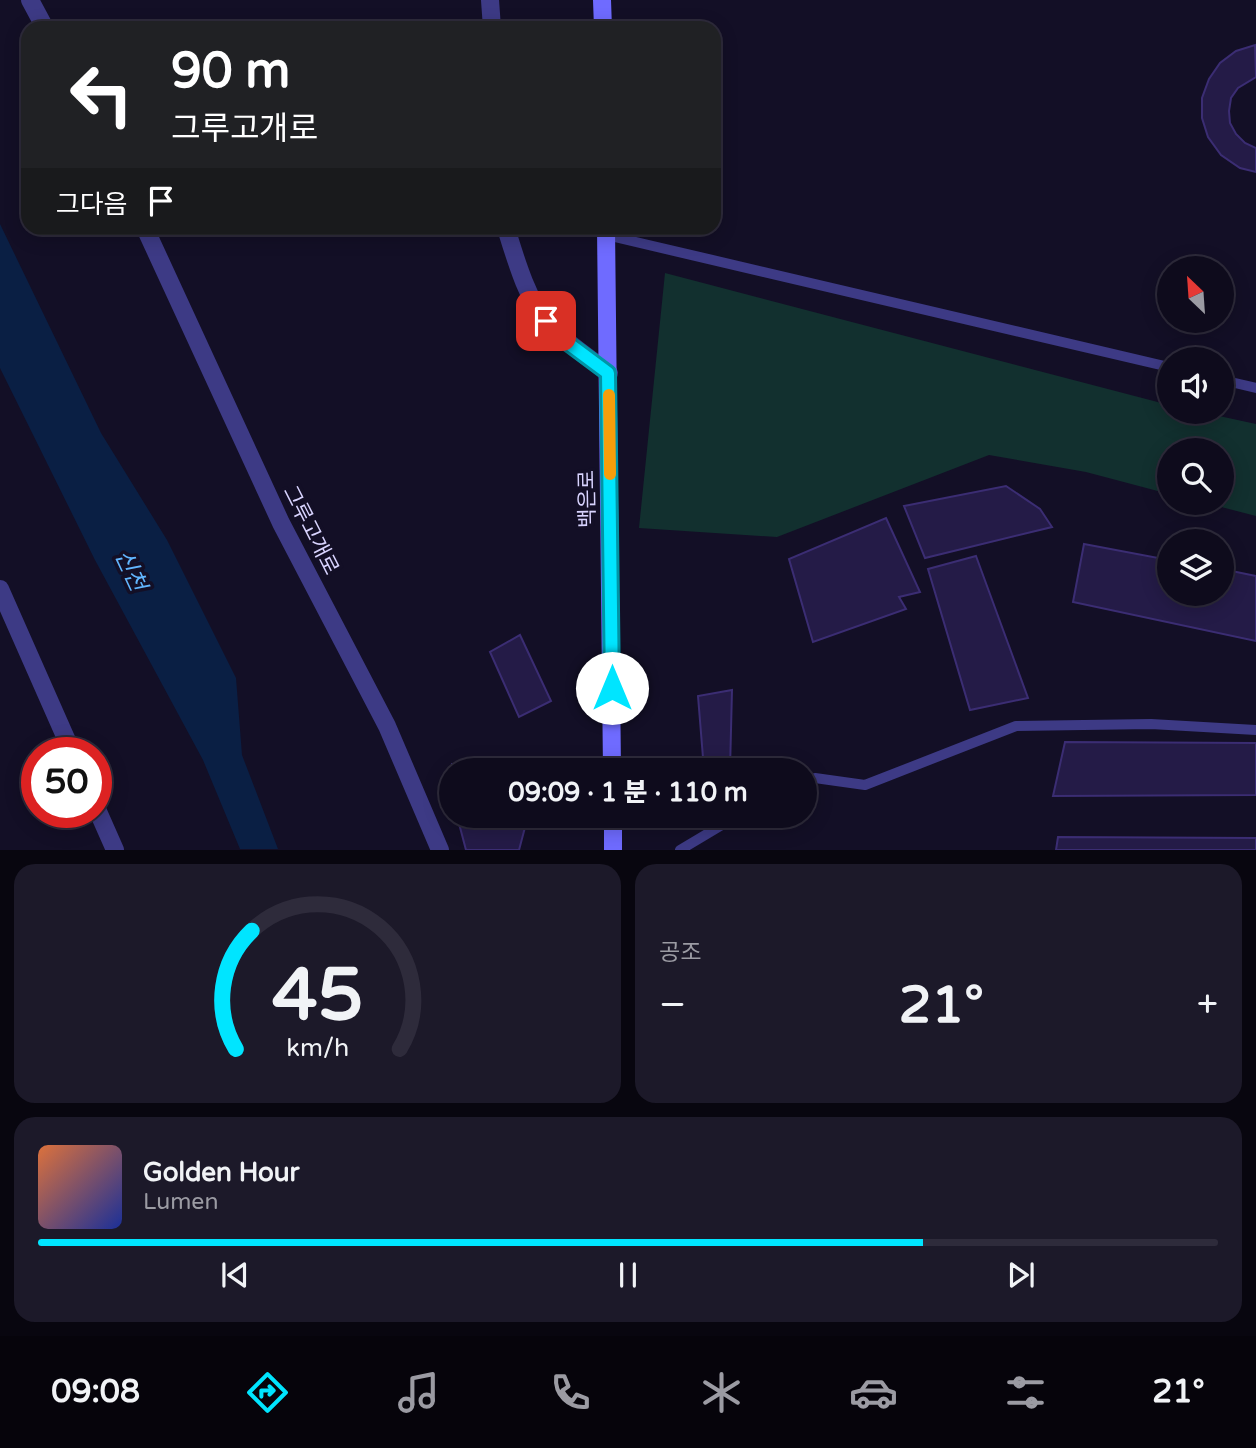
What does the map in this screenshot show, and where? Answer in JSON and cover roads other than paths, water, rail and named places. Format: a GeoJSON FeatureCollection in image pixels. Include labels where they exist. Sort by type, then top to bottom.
{"type":"FeatureCollection","features":[{"type":"Feature","properties":{"kind":"main road"},"geometry":{"type":"LineString","coordinates":[[602,0],[603,21]]}},
{"type":"Feature","properties":{"kind":"main road","name":"백은로"},"geometry":{"type":"LineString","coordinates":[[606,235],[612,758]]}},
{"type":"Feature","properties":{"kind":"main road"},"geometry":{"type":"LineString","coordinates":[[613,828],[613,849]]}},
{"type":"Feature","properties":{"kind":"street"},"geometry":{"type":"LineString","coordinates":[[30,0],[41,21]]}},
{"type":"Feature","properties":{"kind":"street"},"geometry":{"type":"LineString","coordinates":[[490,0],[492,21]]}},
{"type":"Feature","properties":{"kind":"street","name":"그루고개로"},"geometry":{"type":"LineString","coordinates":[[148,235],[281,523],[387,726],[440,849]]}},
{"type":"Feature","properties":{"kind":"street"},"geometry":{"type":"LineString","coordinates":[[508,235],[518,267],[546,321],[565,341],[608,373]]}},
{"type":"Feature","properties":{"kind":"street"},"geometry":{"type":"LineString","coordinates":[[0,590],[65,737]]}},
{"type":"Feature","properties":{"kind":"street"},"geometry":{"type":"LineString","coordinates":[[106,828],[115,849]]}},
{"type":"Feature","properties":{"kind":"lane"},"geometry":{"type":"LineString","coordinates":[[623,235],[1157,364]]}},
{"type":"Feature","properties":{"kind":"lane"},"geometry":{"type":"LineString","coordinates":[[1234,383],[1256,388]]}},
{"type":"Feature","properties":{"kind":"lane"},"geometry":{"type":"LineString","coordinates":[[817,778],[865,785],[1016,726],[1151,724],[1256,730]]}},
{"type":"Feature","properties":{"kind":"lane"},"geometry":{"type":"LineString","coordinates":[[680,849],[716,828]]}},
{"type":"Feature","properties":{"kind":"water","name":"신천"},"geometry":{"type":"Polygon","coordinates":[[[0,224],[101,433],[167,540],[236,678],[242,755],[278,849],[240,849],[203,760],[95,560],[0,368],[0,224]]]}}]}
